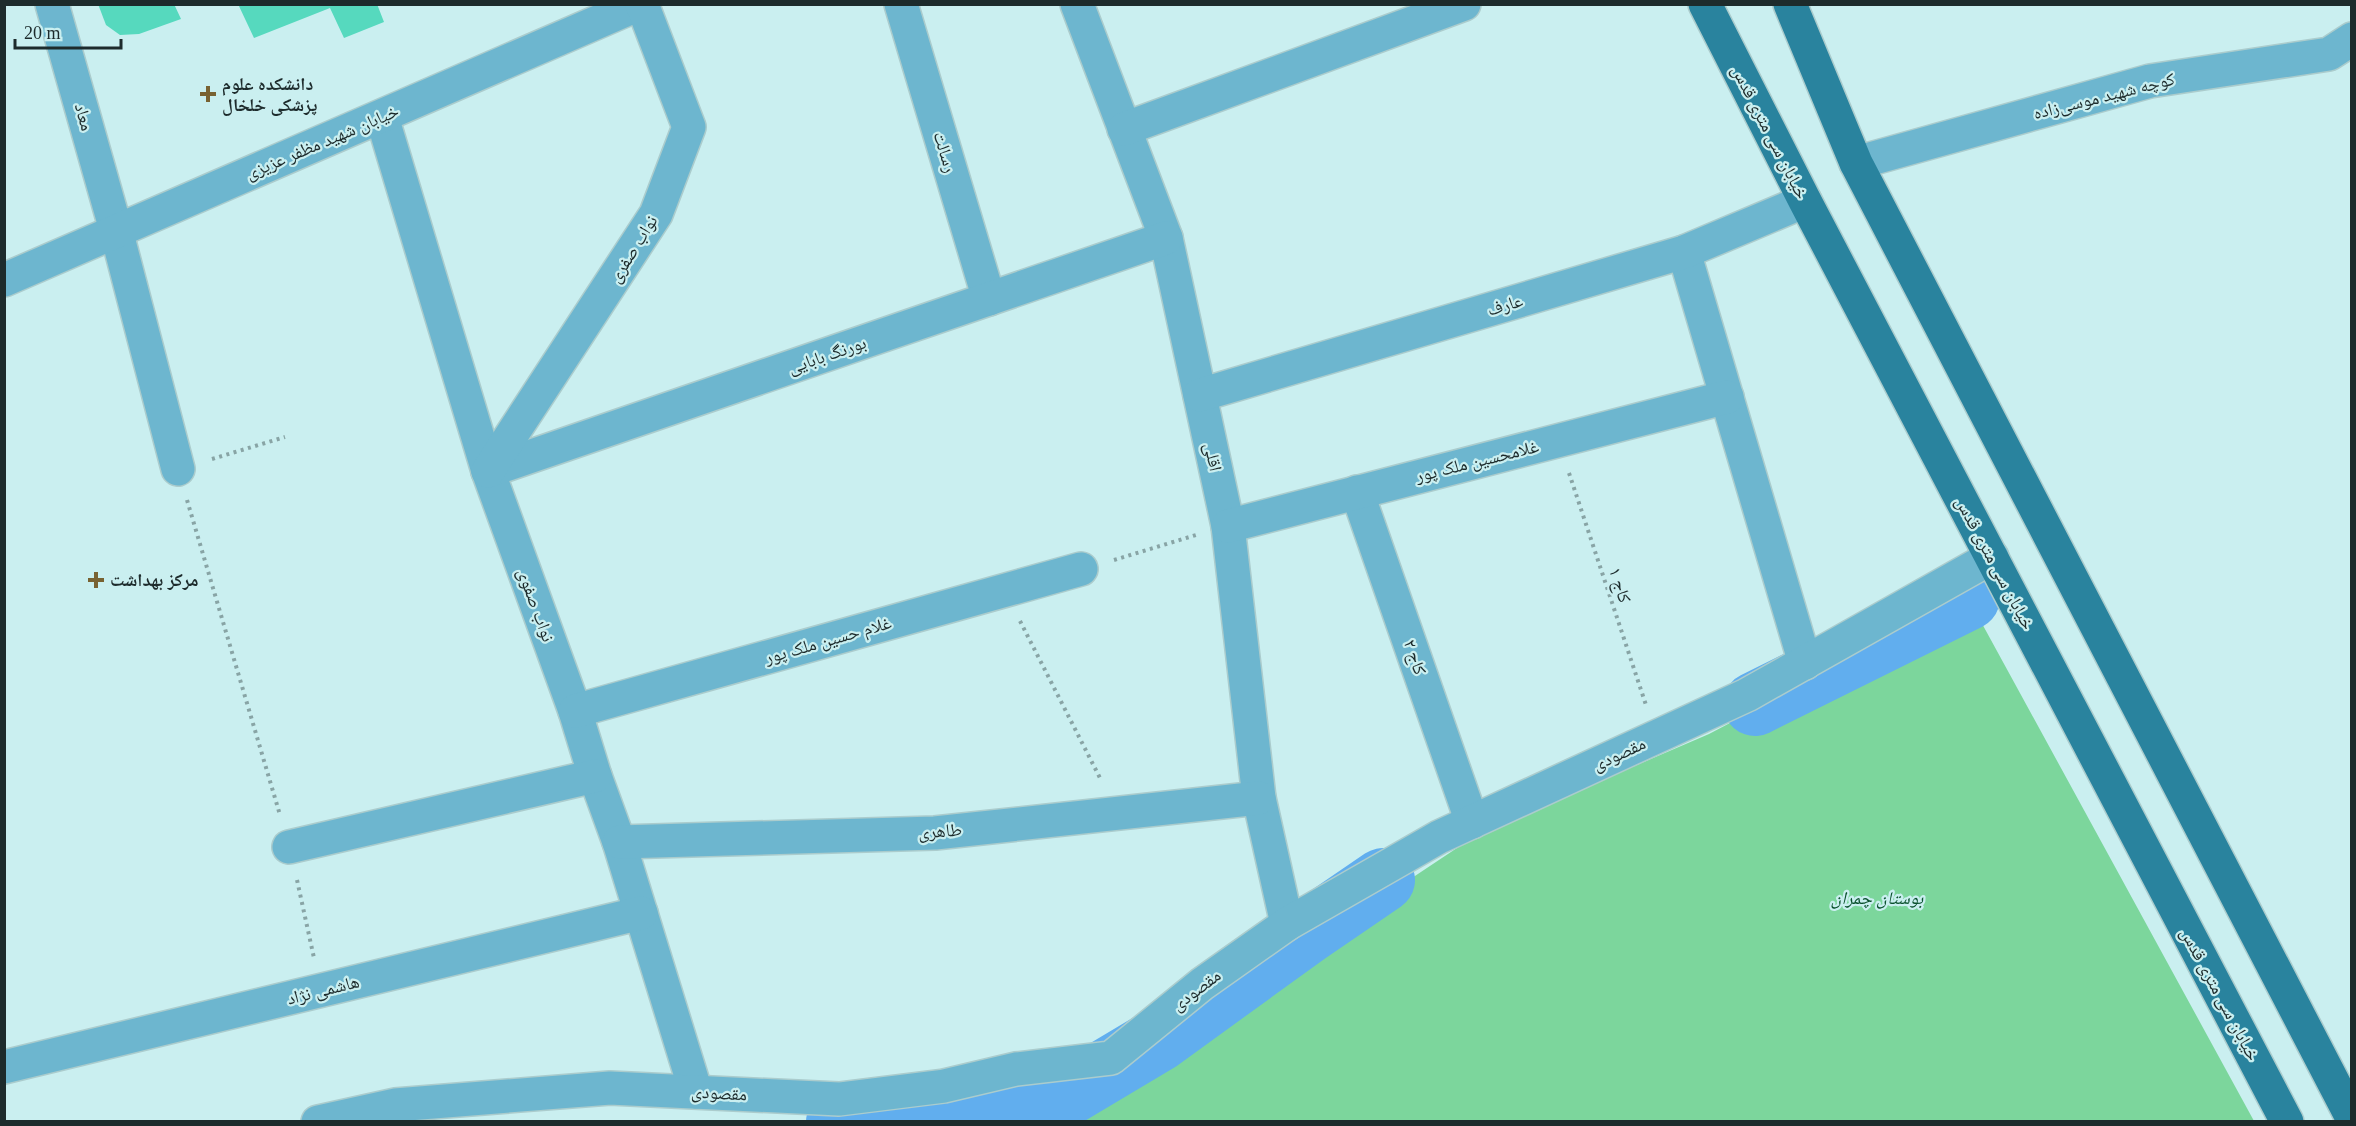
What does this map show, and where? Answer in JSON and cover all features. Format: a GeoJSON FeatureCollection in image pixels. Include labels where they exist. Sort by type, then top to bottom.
{"type":"FeatureCollection","features":[{"type":"Feature","properties":{"kind":"main road","name":"خیابان سی متری قدس"},"geometry":{"type":"LineString","coordinates":[[1705,4],[1805,201],[2287,1122]]}},
{"type":"Feature","properties":{"kind":"main road"},"geometry":{"type":"LineString","coordinates":[[1800,8],[1856,163],[2352,1118]]}},
{"type":"Feature","properties":{"kind":"street","name":"معاد"},"geometry":{"type":"LineString","coordinates":[[52,4],[116,230],[178,469]]}},
{"type":"Feature","properties":{"kind":"street","name":"خیابان شهید مظفر عزیزی"},"geometry":{"type":"LineString","coordinates":[[4,280],[382,117],[587,15],[641,4]]}},
{"type":"Feature","properties":{"kind":"street","name":"نواب صفری"},"geometry":{"type":"LineString","coordinates":[[488,471],[656,214],[689,127],[641,4]]}},
{"type":"Feature","properties":{"kind":"street","name":"رسالت"},"geometry":{"type":"LineString","coordinates":[[901,4],[989,299]]}},
{"type":"Feature","properties":{"kind":"street","name":"اقلی"},"geometry":{"type":"LineString","coordinates":[[1077,4],[1166,238],[1228,526],[1259,798],[1287,924]]}},
{"type":"Feature","properties":{"kind":"street"},"geometry":{"type":"LineString","coordinates":[[1124,129],[1464,4]]}},
{"type":"Feature","properties":{"kind":"street","name":"کوچه شهید موسی‌زاده"},"geometry":{"type":"LineString","coordinates":[[1856,163],[2150,81],[2330,54],[2352,39]]}},
{"type":"Feature","properties":{"kind":"street","name":"نواب صفوی"},"geometry":{"type":"LineString","coordinates":[[382,117],[488,471],[575,711],[619,842],[696,1092]]}},
{"type":"Feature","properties":{"kind":"street","name":"عارف"},"geometry":{"type":"LineString","coordinates":[[1200,395],[1684,252],[1805,201]]}},
{"type":"Feature","properties":{"kind":"street","name":"بورنگ بابایی"},"geometry":{"type":"LineString","coordinates":[[488,471],[1166,238]]}},
{"type":"Feature","properties":{"kind":"street"},"geometry":{"type":"LineString","coordinates":[[1684,252],[1805,663]]}},
{"type":"Feature","properties":{"kind":"street","name":"غلامحسین ملک پور"},"geometry":{"type":"LineString","coordinates":[[1228,526],[1727,397]]}},
{"type":"Feature","properties":{"kind":"street","name":"کاج ۲"},"geometry":{"type":"LineString","coordinates":[[1357,492],[1473,822]]}},
{"type":"Feature","properties":{"kind":"street","name":"مقصودی"},"geometry":{"type":"LineString","coordinates":[[318,1122],[395,1104],[610,1088],[839,1099],[944,1086],[1016,1069],[1111,1058],[1202,984],[1287,924],[1438,837],[1747,695],[1992,557]]}},
{"type":"Feature","properties":{"kind":"street","name":"غلام حسین ملک پور"},"geometry":{"type":"LineString","coordinates":[[575,711],[1081,569]]}},
{"type":"Feature","properties":{"kind":"street"},"geometry":{"type":"LineString","coordinates":[[289,847],[595,776]]}},
{"type":"Feature","properties":{"kind":"street","name":"طاهری"},"geometry":{"type":"LineString","coordinates":[[619,842],[935,833],[1259,798]]}},
{"type":"Feature","properties":{"kind":"street","name":"هاشمی نژاد"},"geometry":{"type":"LineString","coordinates":[[4,1067],[641,914]]}},
{"type":"Feature","properties":{"kind":"path"},"geometry":{"type":"LineString","coordinates":[[285,437],[178,469],[289,847],[321,991]]}},
{"type":"Feature","properties":{"kind":"path","name":"کاج ۱"},"geometry":{"type":"LineString","coordinates":[[1558,441],[1656,737]]}},
{"type":"Feature","properties":{"kind":"path"},"geometry":{"type":"LineString","coordinates":[[1081,569],[1228,526]]}},
{"type":"Feature","properties":{"kind":"path"},"geometry":{"type":"LineString","coordinates":[[1005,591],[1117,813]]}},
{"type":"Feature","properties":{"kind":"green space","name":"بوستان چمران"},"geometry":{"type":"Polygon","coordinates":[[[1968,598],[2254,1121],[941,1122],[943,1119],[1040,1073],[1155,1049],[1481,832],[1709,734],[1968,598]]]}},
{"type":"Feature","properties":{"kind":"building"},"geometry":{"type":"Polygon","coordinates":[[[98,4],[174,4],[181,19],[139,34],[120,35],[106,25],[98,4]]]}},
{"type":"Feature","properties":{"kind":"building"},"geometry":{"type":"Polygon","coordinates":[[[238,4],[377,4],[384,22],[344,38],[330,8],[254,38],[238,4]]]}},
{"type":"Feature","properties":{"kind":"waterway"},"geometry":{"type":"LineString","coordinates":[[1755,704],[1968,598]]}},
{"type":"Feature","properties":{"kind":"waterway"},"geometry":{"type":"LineString","coordinates":[[838,1122],[898,1114],[1049,1105],[1158,1040],[1383,880]]}},
{"type":"Feature","properties":{"kind":"place","name":"دانشکده علوم پزشکی خلخال"},"geometry":{"type":"Point","coordinates":[208,94]}},
{"type":"Feature","properties":{"kind":"place","name":"مرکز بهداشت"},"geometry":{"type":"Point","coordinates":[96,580]}}]}
